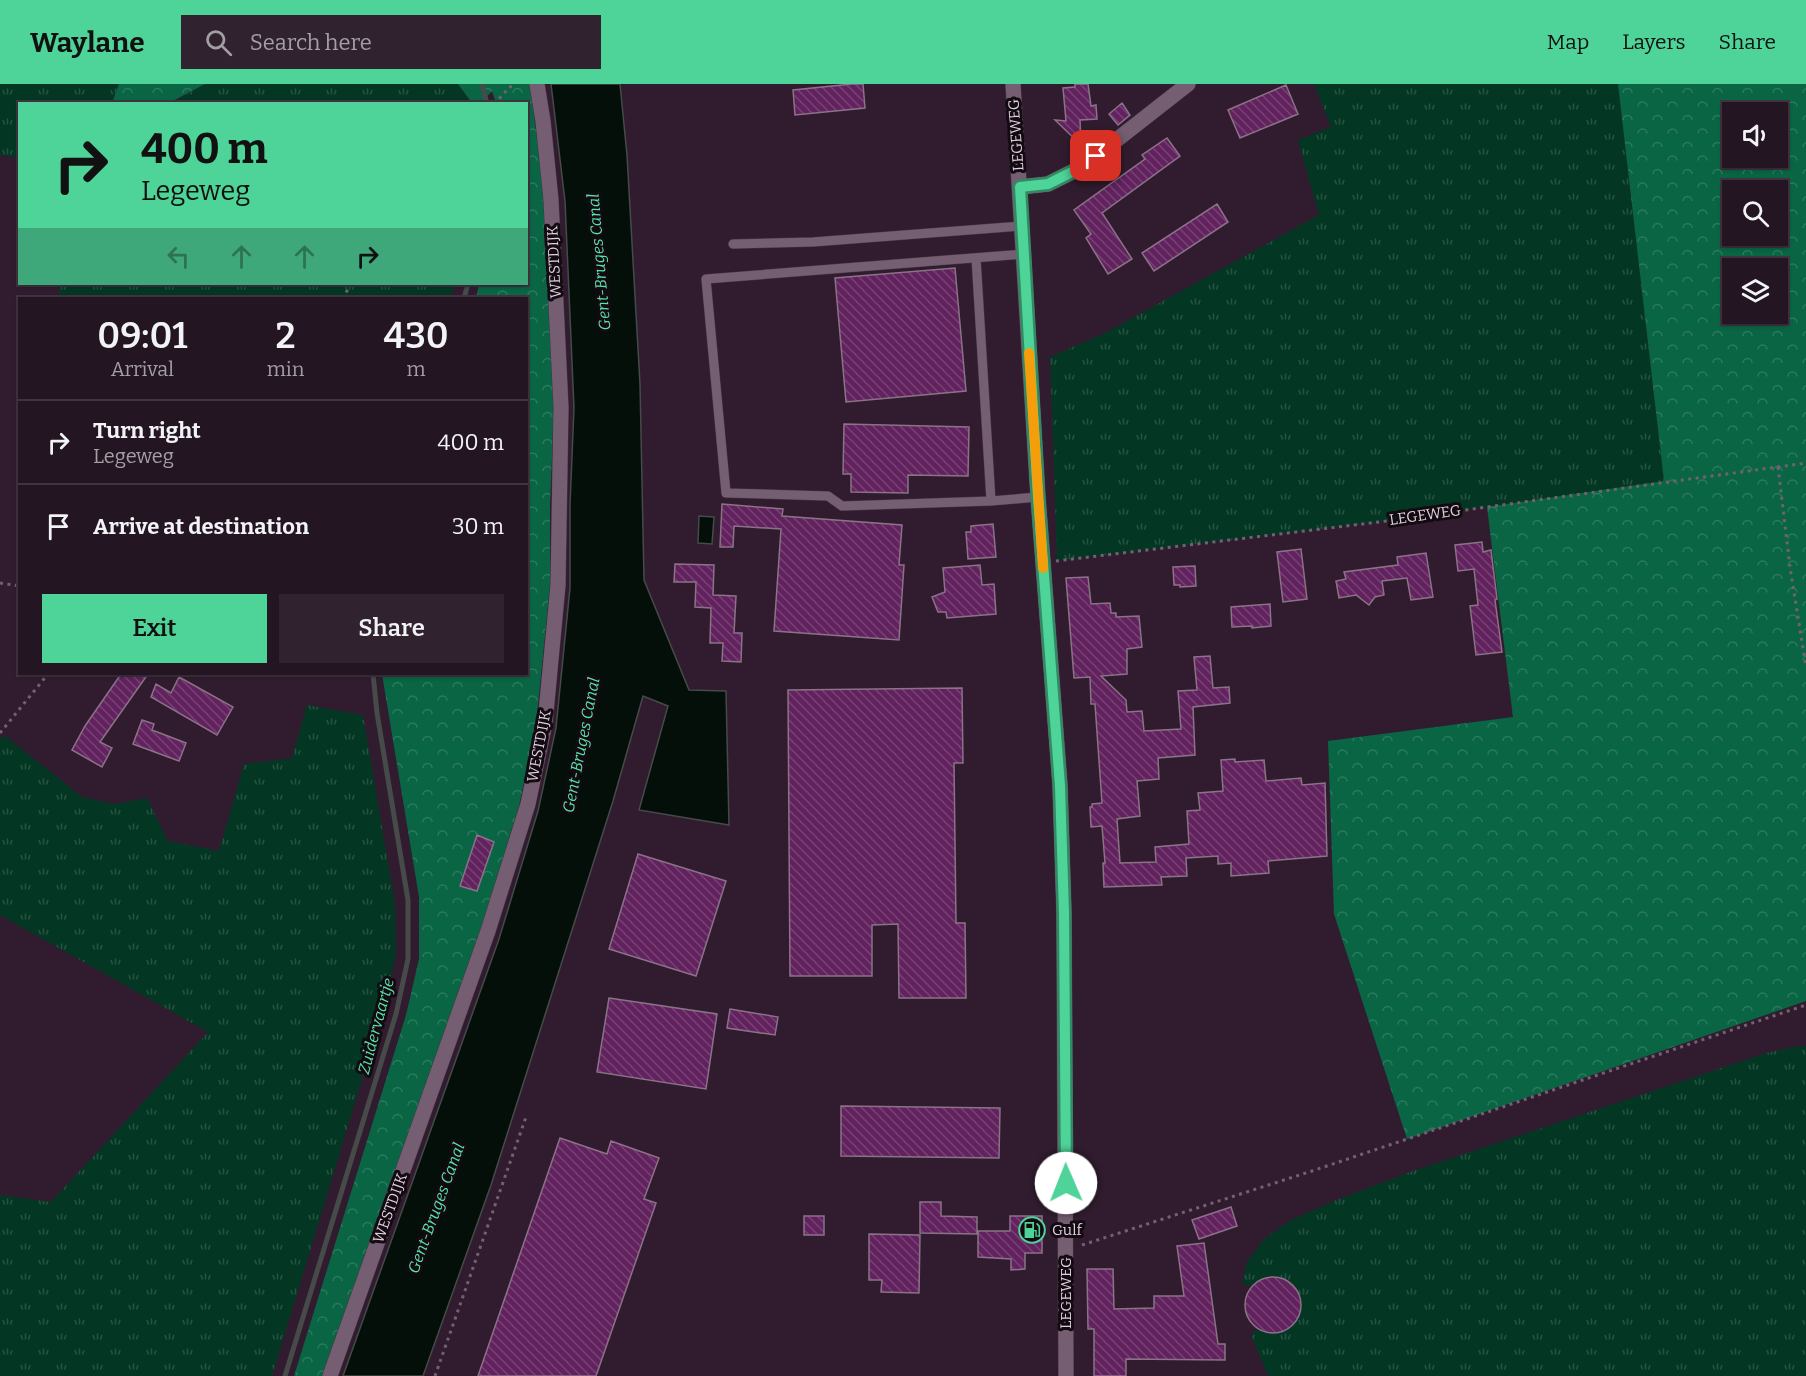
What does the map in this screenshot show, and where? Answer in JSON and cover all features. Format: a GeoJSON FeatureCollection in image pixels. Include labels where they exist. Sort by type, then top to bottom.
{"type":"FeatureCollection","features":[{"type":"Feature","properties":{"kind":"street","name":"WESTDIJK"},"geometry":{"type":"LineString","coordinates":[[330,1376],[488,932],[528,804],[545,723],[558,585],[561,407],[550,200],[543,121],[537,84]]}},
{"type":"Feature","properties":{"kind":"street","name":"LEGEWEG"},"geometry":{"type":"LineString","coordinates":[[1013,84],[1038,497],[1060,797],[1064,913],[1066,1376]]}},
{"type":"Feature","properties":{"kind":"street","name":"LEGEWEG"},"geometry":{"type":"LineString","coordinates":[[1020,187],[1048,184],[1082,167],[1188,84]]}},
{"type":"Feature","properties":{"kind":"lane"},"geometry":{"type":"LineString","coordinates":[[733,244],[813,242],[1022,226]]}},
{"type":"Feature","properties":{"kind":"lane"},"geometry":{"type":"LineString","coordinates":[[1023,254],[706,279],[726,493],[828,496],[842,506],[991,501],[1038,497]]}},
{"type":"Feature","properties":{"kind":"lane"},"geometry":{"type":"LineString","coordinates":[[976,258],[991,501]]}},
{"type":"Feature","properties":{"kind":"path"},"geometry":{"type":"LineString","coordinates":[[495,102],[516,84]]}},
{"type":"Feature","properties":{"kind":"path"},"geometry":{"type":"LineString","coordinates":[[342,297],[352,285]]}},
{"type":"Feature","properties":{"kind":"path","name":"LEGEWEG"},"geometry":{"type":"LineString","coordinates":[[1043,562],[1390,520],[1806,463]]}},
{"type":"Feature","properties":{"kind":"path"},"geometry":{"type":"LineString","coordinates":[[1778,467],[1790,567],[1806,667]]}},
{"type":"Feature","properties":{"kind":"path"},"geometry":{"type":"LineString","coordinates":[[0,583],[18,586]]}},
{"type":"Feature","properties":{"kind":"path"},"geometry":{"type":"LineString","coordinates":[[0,733],[47,675]]}},
{"type":"Feature","properties":{"kind":"path"},"geometry":{"type":"LineString","coordinates":[[1066,1250],[1312,1171],[1806,1005]]}},
{"type":"Feature","properties":{"kind":"path"},"geometry":{"type":"LineString","coordinates":[[435,1376],[526,1117]]}},
{"type":"Feature","properties":{"kind":"green space"},"geometry":{"type":"Polygon","coordinates":[[[0,84],[119,84],[112,102],[18,102],[18,158],[0,155],[0,84]]]}},
{"type":"Feature","properties":{"kind":"green space"},"geometry":{"type":"Polygon","coordinates":[[[119,84],[205,84],[171,102],[112,102],[119,84]]]}},
{"type":"Feature","properties":{"kind":"green space"},"geometry":{"type":"Polygon","coordinates":[[[205,84],[458,84],[471,102],[173,102],[205,84]]]}},
{"type":"Feature","properties":{"kind":"green space"},"geometry":{"type":"Polygon","coordinates":[[[458,84],[530,84],[545,202],[554,409],[550,504],[550,586],[536,725],[519,806],[480,933],[322,1376],[294,1376],[406,1015],[419,959],[419,897],[382,675],[528,675],[528,297],[476,297],[479,285],[528,285],[528,102],[496,102],[492,91],[482,102],[471,102],[458,84]]]}},
{"type":"Feature","properties":{"kind":"green space"},"geometry":{"type":"Polygon","coordinates":[[[1314,84],[1618,84],[1664,482],[1379,522],[1057,561],[1050,357],[1107,332],[1319,215],[1298,140],[1331,127],[1314,84]]]}},
{"type":"Feature","properties":{"kind":"green space"},"geometry":{"type":"Polygon","coordinates":[[[1618,84],[1806,84],[1806,1001],[1407,1139],[1334,914],[1328,741],[1513,717],[1487,507],[1664,481],[1618,84]]]}},
{"type":"Feature","properties":{"kind":"green space"},"geometry":{"type":"Polygon","coordinates":[[[61,285],[454,285],[451,297],[57,297],[61,285]]]}},
{"type":"Feature","properties":{"kind":"green space"},"geometry":{"type":"Polygon","coordinates":[[[307,705],[363,715],[395,904],[396,954],[383,1010],[272,1376],[0,1376],[0,1195],[51,1202],[208,1032],[0,915],[0,740],[4,735],[82,797],[114,804],[147,798],[168,841],[219,851],[244,764],[292,758],[307,705]]]}},
{"type":"Feature","properties":{"kind":"green space"},"geometry":{"type":"Polygon","coordinates":[[[1806,1046],[1806,1376],[1268,1376],[1251,1335],[1257,1329],[1269,1333],[1284,1332],[1293,1325],[1298,1316],[1300,1304],[1298,1293],[1292,1284],[1281,1278],[1266,1277],[1251,1286],[1242,1284],[1247,1262],[1264,1239],[1293,1219],[1410,1172],[1766,1053],[1806,1046]]]}},
{"type":"Feature","properties":{"kind":"water","name":"Gent-Bruges Canal"},"geometry":{"type":"Polygon","coordinates":[[[551,84],[620,84],[627,155],[640,384],[644,580],[689,690],[726,691],[729,825],[639,810],[668,706],[643,696],[613,801],[491,1185],[423,1376],[343,1376],[499,939],[538,811],[556,728],[570,588],[570,505],[574,408],[565,201],[551,84]]]}},
{"type":"Feature","properties":{"kind":"water"},"geometry":{"type":"Polygon","coordinates":[[[699,516],[714,517],[712,544],[698,543],[699,516]]]}},
{"type":"Feature","properties":{"kind":"building"},"geometry":{"type":"Polygon","coordinates":[[[863,84],[865,108],[795,115],[793,90],[863,84]]]}},
{"type":"Feature","properties":{"kind":"building"},"geometry":{"type":"Polygon","coordinates":[[[1075,84],[1088,84],[1091,106],[1096,105],[1097,119],[1080,120],[1081,145],[1055,120],[1066,121],[1063,88],[1075,87],[1075,84]]]}},
{"type":"Feature","properties":{"kind":"building"},"geometry":{"type":"Polygon","coordinates":[[[1286,85],[1298,114],[1240,138],[1228,110],[1286,85]]]}},
{"type":"Feature","properties":{"kind":"building"},"geometry":{"type":"Polygon","coordinates":[[[1122,103],[1130,115],[1118,125],[1109,114],[1122,103]]]}},
{"type":"Feature","properties":{"kind":"building"},"geometry":{"type":"Polygon","coordinates":[[[1167,138],[1180,156],[1102,213],[1132,259],[1108,274],[1086,238],[1091,234],[1074,210],[1145,159],[1142,155],[1167,138]]]}},
{"type":"Feature","properties":{"kind":"building"},"geometry":{"type":"Polygon","coordinates":[[[1217,204],[1228,222],[1154,271],[1142,253],[1217,204]]]}},
{"type":"Feature","properties":{"kind":"building"},"geometry":{"type":"Polygon","coordinates":[[[955,268],[966,391],[846,402],[835,278],[955,268]]]}},
{"type":"Feature","properties":{"kind":"building"},"geometry":{"type":"Polygon","coordinates":[[[844,424],[969,427],[968,476],[908,475],[908,493],[851,492],[851,474],[843,474],[844,424]]]}},
{"type":"Feature","properties":{"kind":"building"},"geometry":{"type":"Polygon","coordinates":[[[722,504],[783,509],[782,516],[902,525],[899,565],[904,565],[899,640],[774,631],[781,529],[734,526],[733,547],[720,547],[722,504]]]}},
{"type":"Feature","properties":{"kind":"building"},"geometry":{"type":"Polygon","coordinates":[[[993,524],[996,557],[968,559],[966,532],[971,532],[971,526],[993,524]]]}},
{"type":"Feature","properties":{"kind":"building"},"geometry":{"type":"Polygon","coordinates":[[[1482,542],[1483,552],[1491,550],[1502,652],[1476,655],[1470,606],[1478,605],[1474,569],[1458,571],[1455,545],[1482,542]]]}},
{"type":"Feature","properties":{"kind":"building"},"geometry":{"type":"Polygon","coordinates":[[[1301,549],[1307,599],[1283,602],[1277,552],[1301,549]]]}},
{"type":"Feature","properties":{"kind":"building"},"geometry":{"type":"Polygon","coordinates":[[[1426,553],[1433,597],[1411,600],[1407,578],[1382,581],[1384,595],[1375,597],[1369,605],[1356,595],[1339,598],[1336,581],[1346,579],[1344,572],[1398,565],[1397,557],[1426,553]]]}},
{"type":"Feature","properties":{"kind":"building"},"geometry":{"type":"Polygon","coordinates":[[[675,564],[714,565],[713,595],[736,596],[734,633],[742,633],[741,662],[722,661],[723,643],[710,643],[711,608],[695,607],[696,582],[674,582],[675,564]]]}},
{"type":"Feature","properties":{"kind":"building"},"geometry":{"type":"Polygon","coordinates":[[[980,565],[982,585],[994,584],[996,614],[947,618],[946,612],[938,612],[932,597],[945,592],[943,568],[980,565]]]}},
{"type":"Feature","properties":{"kind":"building"},"geometry":{"type":"Polygon","coordinates":[[[1195,566],[1196,586],[1174,585],[1173,567],[1195,566]]]}},
{"type":"Feature","properties":{"kind":"building"},"geometry":{"type":"Polygon","coordinates":[[[1088,577],[1091,604],[1110,603],[1111,613],[1116,613],[1116,617],[1139,616],[1142,647],[1127,649],[1127,674],[1101,676],[1126,700],[1127,712],[1142,711],[1144,731],[1181,729],[1178,691],[1197,690],[1194,657],[1210,656],[1213,688],[1229,687],[1230,703],[1193,707],[1195,755],[1158,758],[1159,779],[1137,781],[1140,816],[1117,819],[1120,863],[1156,862],[1155,847],[1189,844],[1187,811],[1200,810],[1198,793],[1223,791],[1221,760],[1235,759],[1235,762],[1264,760],[1266,781],[1301,778],[1302,785],[1325,783],[1327,856],[1268,861],[1269,873],[1231,876],[1231,863],[1218,864],[1218,856],[1186,858],[1187,876],[1161,877],[1162,885],[1104,887],[1102,826],[1091,827],[1090,807],[1092,804],[1102,803],[1095,704],[1091,704],[1090,677],[1074,678],[1066,578],[1088,577]]]}},
{"type":"Feature","properties":{"kind":"building"},"geometry":{"type":"Polygon","coordinates":[[[1270,604],[1271,626],[1232,627],[1231,607],[1270,604]]]}},
{"type":"Feature","properties":{"kind":"building"},"geometry":{"type":"Polygon","coordinates":[[[120,675],[147,675],[100,742],[112,748],[102,767],[72,750],[85,726],[120,675]]]}},
{"type":"Feature","properties":{"kind":"building"},"geometry":{"type":"Polygon","coordinates":[[[179,677],[233,707],[217,735],[151,697],[156,684],[171,693],[179,677]]]}},
{"type":"Feature","properties":{"kind":"building"},"geometry":{"type":"Polygon","coordinates":[[[962,688],[963,763],[954,763],[956,923],[965,923],[966,998],[899,998],[898,924],[872,925],[872,976],[790,976],[788,690],[962,688]]]}},
{"type":"Feature","properties":{"kind":"building"},"geometry":{"type":"Polygon","coordinates":[[[142,720],[154,724],[152,730],[186,743],[179,761],[133,744],[142,720]]]}},
{"type":"Feature","properties":{"kind":"building"},"geometry":{"type":"Polygon","coordinates":[[[477,835],[494,842],[477,891],[460,886],[477,835]]]}},
{"type":"Feature","properties":{"kind":"building"},"geometry":{"type":"Polygon","coordinates":[[[638,854],[726,881],[696,976],[609,949],[638,854]]]}},
{"type":"Feature","properties":{"kind":"building"},"geometry":{"type":"Polygon","coordinates":[[[609,998],[717,1014],[706,1089],[597,1072],[609,998]]]}},
{"type":"Feature","properties":{"kind":"building"},"geometry":{"type":"Polygon","coordinates":[[[730,1009],[778,1017],[775,1035],[727,1028],[730,1009]]]}},
{"type":"Feature","properties":{"kind":"building"},"geometry":{"type":"Polygon","coordinates":[[[841,1106],[1000,1108],[999,1158],[841,1156],[841,1106]]]}},
{"type":"Feature","properties":{"kind":"building"},"geometry":{"type":"Polygon","coordinates":[[[560,1138],[607,1154],[611,1141],[659,1158],[644,1199],[656,1203],[596,1376],[478,1376],[560,1138]]]}},
{"type":"Feature","properties":{"kind":"building"},"geometry":{"type":"Polygon","coordinates":[[[920,1202],[941,1202],[941,1216],[977,1217],[977,1234],[920,1233],[920,1202]]]}},
{"type":"Feature","properties":{"kind":"building"},"geometry":{"type":"Polygon","coordinates":[[[1231,1207],[1237,1226],[1199,1239],[1192,1220],[1231,1207]]]}},
{"type":"Feature","properties":{"kind":"building"},"geometry":{"type":"Polygon","coordinates":[[[804,1216],[824,1216],[824,1235],[804,1235],[804,1216]]]}},
{"type":"Feature","properties":{"kind":"building"},"geometry":{"type":"Polygon","coordinates":[[[1010,1216],[1042,1216],[1042,1253],[1025,1253],[1025,1269],[1011,1270],[1011,1259],[978,1257],[978,1231],[1010,1231],[1010,1216]]]}},
{"type":"Feature","properties":{"kind":"building"},"geometry":{"type":"Polygon","coordinates":[[[869,1234],[920,1235],[919,1293],[881,1292],[882,1280],[869,1280],[869,1234]]]}},
{"type":"Feature","properties":{"kind":"building"},"geometry":{"type":"Polygon","coordinates":[[[1204,1243],[1218,1344],[1225,1344],[1225,1360],[1126,1359],[1126,1376],[1094,1376],[1094,1329],[1088,1329],[1087,1269],[1113,1269],[1114,1309],[1154,1308],[1154,1296],[1184,1296],[1177,1246],[1204,1243]]]}},
{"type":"Feature","properties":{"kind":"building"},"geometry":{"type":"Polygon","coordinates":[[[1267,1277],[1279,1277],[1293,1285],[1301,1299],[1299,1316],[1293,1325],[1279,1333],[1267,1333],[1250,1321],[1245,1311],[1245,1299],[1257,1282],[1267,1277]]]}},
{"type":"Feature","properties":{"kind":"waterway","name":"Zuidervaartje"},"geometry":{"type":"LineString","coordinates":[[482,84],[486,102]]}},
{"type":"Feature","properties":{"kind":"waterway","name":"Zuidervaartje"},"geometry":{"type":"LineString","coordinates":[[464,297],[468,285]]}},
{"type":"Feature","properties":{"kind":"waterway","name":"Zuidervaartje"},"geometry":{"type":"LineString","coordinates":[[285,1376],[396,1014],[408,959],[408,900],[377,713],[373,675]]}},
{"type":"Feature","properties":{"kind":"slow traffic"},"geometry":{"type":"LineString","coordinates":[[1029,353],[1043,568]]}},
{"type":"Feature","properties":{"kind":"place","name":"Gulf"},"geometry":{"type":"Point","coordinates":[1032,1230]}},
{"type":"Feature","properties":{"kind":"route"},"geometry":{"type":"LineString","coordinates":[[1066,1183],[1064,913],[1060,786],[1038,497],[1020,187],[1048,184],[1082,167],[1096,156]]}}]}
